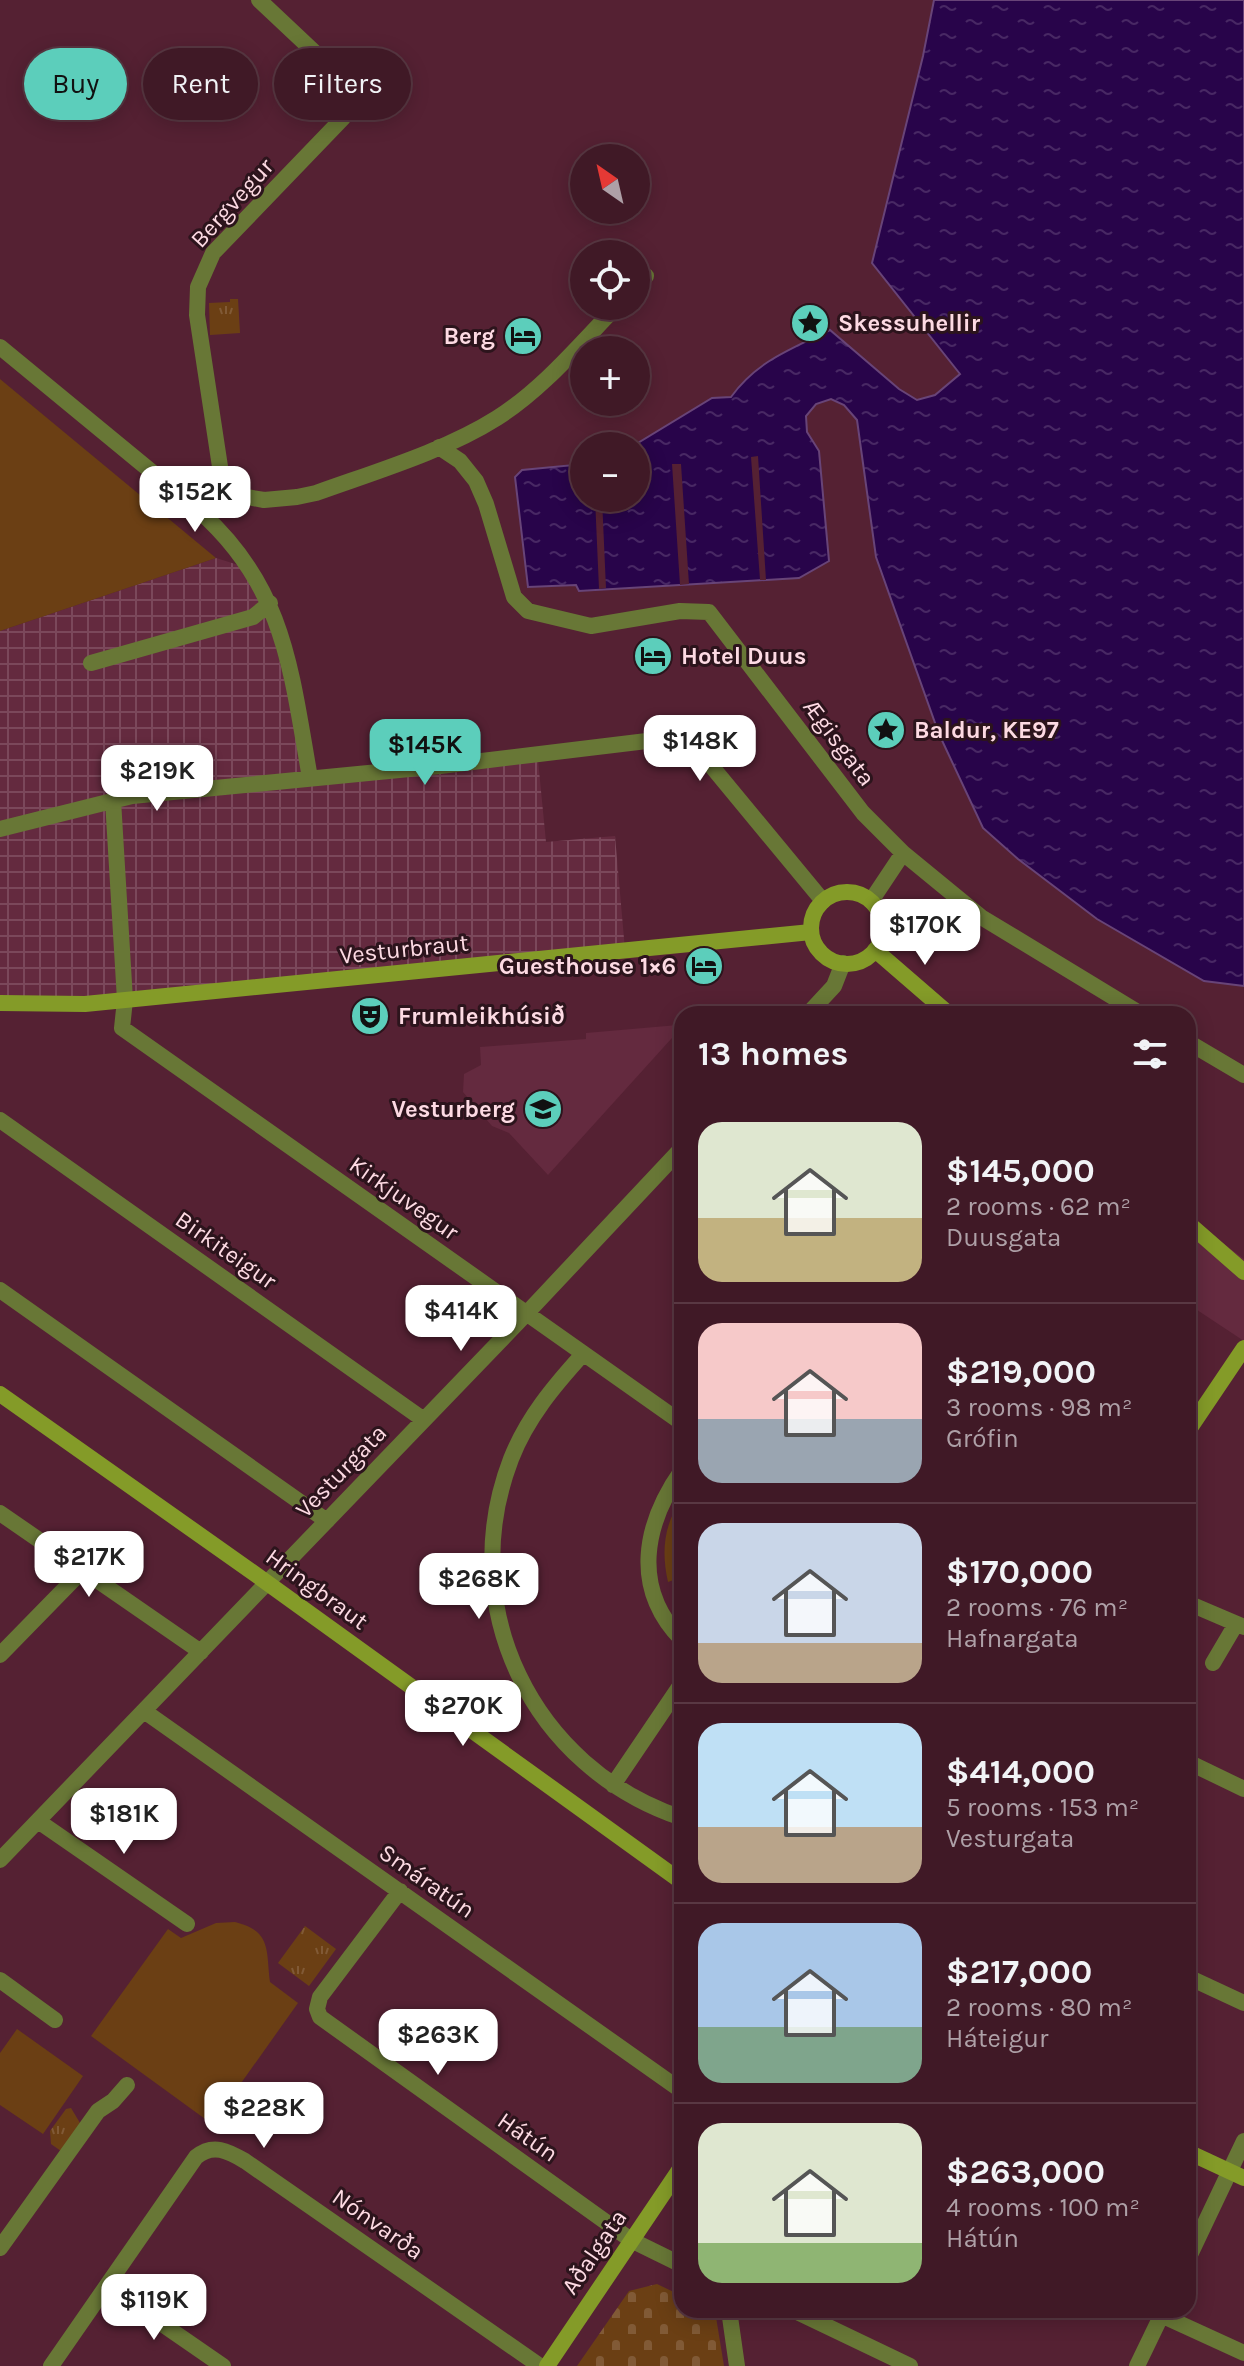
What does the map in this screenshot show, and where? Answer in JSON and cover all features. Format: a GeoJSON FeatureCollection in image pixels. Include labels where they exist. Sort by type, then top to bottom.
{"type":"FeatureCollection","features":[{"type":"Feature","properties":{"kind":"street","name":"Bergvegur"},"geometry":{"type":"LineString","coordinates":[[224,493],[197,315],[196,301],[202,274],[221,244],[343,118],[350,101],[343,79],[259,0]]}},
{"type":"Feature","properties":{"kind":"street"},"geometry":{"type":"LineString","coordinates":[[188,502],[224,493],[264,500],[316,493],[478,430],[525,398],[603,320]]}},
{"type":"Feature","properties":{"kind":"street"},"geometry":{"type":"LineString","coordinates":[[0,347],[188,502],[233,545],[270,603],[286,650],[310,778]]}},
{"type":"Feature","properties":{"kind":"street","name":"Ægisgata"},"geometry":{"type":"LineString","coordinates":[[439,447],[460,461],[476,481],[514,597],[522,607],[535,614],[591,626],[680,611],[709,612],[863,813],[903,853],[981,917],[1128,1006]]}},
{"type":"Feature","properties":{"kind":"street"},"geometry":{"type":"LineString","coordinates":[[91,663],[253,617],[270,603]]}},
{"type":"Feature","properties":{"kind":"street"},"geometry":{"type":"LineString","coordinates":[[0,829],[113,800],[224,785],[440,766],[641,740],[668,743],[690,750],[708,762],[823,901]]}},
{"type":"Feature","properties":{"kind":"street"},"geometry":{"type":"LineString","coordinates":[[113,800],[125,1000]]}},
{"type":"Feature","properties":{"kind":"street"},"geometry":{"type":"LineString","coordinates":[[871,901],[903,853]]}},
{"type":"Feature","properties":{"kind":"street"},"geometry":{"type":"LineString","coordinates":[[851,892],[871,901],[880,913],[883,928],[875,950],[861,961],[843,963],[826,957],[819,950],[811,932],[812,920],[823,901],[836,893],[851,892]]}},
{"type":"Feature","properties":{"kind":"street","name":"Vesturbraut"},"geometry":{"type":"LineString","coordinates":[[0,1003],[85,1004],[811,932]]}},
{"type":"Feature","properties":{"kind":"street"},"geometry":{"type":"LineString","coordinates":[[875,950],[940,1006]]}},
{"type":"Feature","properties":{"kind":"street"},"geometry":{"type":"LineString","coordinates":[[815,1006],[834,986],[843,963]]}},
{"type":"Feature","properties":{"kind":"street","name":"Kirkjuvegur"},"geometry":{"type":"LineString","coordinates":[[125,1000],[122,1028],[674,1417]]}},
{"type":"Feature","properties":{"kind":"street"},"geometry":{"type":"LineString","coordinates":[[1196,1047],[1244,1075]]}},
{"type":"Feature","properties":{"kind":"street","name":"Birkiteigur"},"geometry":{"type":"LineString","coordinates":[[0,1120],[424,1420]]}},
{"type":"Feature","properties":{"kind":"street","name":"Vesturgata"},"geometry":{"type":"LineString","coordinates":[[0,1860],[674,1157]]}},
{"type":"Feature","properties":{"kind":"street"},"geometry":{"type":"LineString","coordinates":[[1196,1230],[1244,1272]]}},
{"type":"Feature","properties":{"kind":"street"},"geometry":{"type":"LineString","coordinates":[[0,1290],[327,1521]]}},
{"type":"Feature","properties":{"kind":"street"},"geometry":{"type":"LineString","coordinates":[[1196,1417],[1244,1348]]}},
{"type":"Feature","properties":{"kind":"street"},"geometry":{"type":"LineString","coordinates":[[583,1354],[534,1415],[512,1457],[501,1492],[494,1527],[493,1575],[503,1634],[525,1689],[563,1741],[613,1785],[656,1809],[674,1815]]}},
{"type":"Feature","properties":{"kind":"street","name":"Hringbraut"},"geometry":{"type":"LineString","coordinates":[[0,1394],[674,1876]]}},
{"type":"Feature","properties":{"kind":"street"},"geometry":{"type":"LineString","coordinates":[[674,1483],[655,1515],[648,1555],[654,1594],[674,1630]]}},
{"type":"Feature","properties":{"kind":"street"},"geometry":{"type":"LineString","coordinates":[[0,1513],[201,1652]]}},
{"type":"Feature","properties":{"kind":"street"},"geometry":{"type":"LineString","coordinates":[[0,1655],[83,1570]]}},
{"type":"Feature","properties":{"kind":"street"},"geometry":{"type":"LineString","coordinates":[[1196,1605],[1242,1619],[1213,1663]]}},
{"type":"Feature","properties":{"kind":"street"},"geometry":{"type":"LineString","coordinates":[[613,1785],[674,1695]]}},
{"type":"Feature","properties":{"kind":"street","name":"Smáratún"},"geometry":{"type":"LineString","coordinates":[[144,1711],[674,2085]]}},
{"type":"Feature","properties":{"kind":"street"},"geometry":{"type":"LineString","coordinates":[[1196,1766],[1244,1789]]}},
{"type":"Feature","properties":{"kind":"street"},"geometry":{"type":"LineString","coordinates":[[38,1821],[187,1924]]}},
{"type":"Feature","properties":{"kind":"street","name":"Hátún"},"geometry":{"type":"LineString","coordinates":[[400,1891],[320,1997],[317,2009],[320,2017],[631,2240],[674,2261]]}},
{"type":"Feature","properties":{"kind":"street"},"geometry":{"type":"LineString","coordinates":[[1196,1981],[1244,2003]]}},
{"type":"Feature","properties":{"kind":"street"},"geometry":{"type":"LineString","coordinates":[[2,1986],[55,2020]]}},
{"type":"Feature","properties":{"kind":"street"},"geometry":{"type":"LineString","coordinates":[[0,2248],[98,2111],[113,2101],[127,2085]]}},
{"type":"Feature","properties":{"kind":"street"},"geometry":{"type":"LineString","coordinates":[[1196,2245],[1237,2175],[1244,2141]]}},
{"type":"Feature","properties":{"kind":"street","name":"Nónvarða"},"geometry":{"type":"LineString","coordinates":[[51,2366],[196,2157],[207,2150],[220,2149],[245,2161],[540,2366]]}},
{"type":"Feature","properties":{"kind":"street"},"geometry":{"type":"LineString","coordinates":[[1196,2156],[1237,2175]]}},
{"type":"Feature","properties":{"kind":"street","name":"Aðalgata"},"geometry":{"type":"LineString","coordinates":[[547,2366],[674,2178]]}},
{"type":"Feature","properties":{"kind":"street"},"geometry":{"type":"LineString","coordinates":[[107,2286],[223,2366]]}},
{"type":"Feature","properties":{"kind":"street"},"geometry":{"type":"LineString","coordinates":[[730,2318],[737,2366]]}},
{"type":"Feature","properties":{"kind":"street"},"geometry":{"type":"LineString","coordinates":[[810,2318],[910,2366]]}},
{"type":"Feature","properties":{"kind":"street"},"geometry":{"type":"LineString","coordinates":[[1137,2366],[1156,2318]]}},
{"type":"Feature","properties":{"kind":"street"},"geometry":{"type":"LineString","coordinates":[[1171,2318],[1244,2353]]}},
{"type":"Feature","properties":{"kind":"shaded area"},"geometry":{"type":"Polygon","coordinates":[[[216,558],[251,569],[259,583],[310,777],[538,760],[546,842],[615,836],[625,950],[85,1004],[0,1003],[0,631],[216,558]]]}},
{"type":"Feature","properties":{"kind":"shaded area","name":"Vesturberg"},"geometry":{"type":"Polygon","coordinates":[[[674,1025],[674,1036],[548,1175],[509,1133],[492,1126],[463,1092],[464,1074],[481,1065],[480,1047],[586,1039],[586,1033],[674,1025]]]}},
{"type":"Feature","properties":{"kind":"shaded area"},"geometry":{"type":"Polygon","coordinates":[[[1196,1223],[1244,1259],[1244,1341],[1196,1309],[1196,1223]]]}},
{"type":"Feature","properties":{"kind":"green space"},"geometry":{"type":"Polygon","coordinates":[[[230,299],[238,299],[240,333],[210,335],[209,303],[230,302],[230,299]]]}},
{"type":"Feature","properties":{"kind":"green space"},"geometry":{"type":"Polygon","coordinates":[[[0,379],[216,558],[0,631],[0,379]]]}},
{"type":"Feature","properties":{"kind":"green space"},"geometry":{"type":"Polygon","coordinates":[[[674,1512],[674,1580],[668,1582],[665,1559],[674,1512]]]}},
{"type":"Feature","properties":{"kind":"green space"},"geometry":{"type":"Polygon","coordinates":[[[235,1922],[256,1931],[261,1937],[267,1952],[270,1982],[298,2003],[212,2124],[91,2036],[168,1929],[181,1938],[216,1923],[235,1922]]]}},
{"type":"Feature","properties":{"kind":"green space"},"geometry":{"type":"Polygon","coordinates":[[[305,1926],[336,1949],[309,1986],[278,1963],[305,1926]]]}},
{"type":"Feature","properties":{"kind":"green space"},"geometry":{"type":"Polygon","coordinates":[[[17,2029],[83,2076],[43,2134],[0,2105],[0,2053],[17,2029]]]}},
{"type":"Feature","properties":{"kind":"green space"},"geometry":{"type":"Polygon","coordinates":[[[71,2108],[80,2123],[61,2151],[51,2144],[50,2131],[66,2109],[71,2108]]]}},
{"type":"Feature","properties":{"kind":"green space"},"geometry":{"type":"Polygon","coordinates":[[[657,2284],[674,2292],[674,2318],[716,2318],[724,2366],[577,2366],[629,2291],[657,2284]]]}},
{"type":"Feature","properties":{"kind":"water"},"geometry":{"type":"Polygon","coordinates":[[[934,0],[1244,0],[1244,986],[1204,981],[1097,919],[983,828],[939,734],[876,557],[857,420],[844,405],[831,399],[816,404],[806,416],[807,432],[819,451],[829,561],[799,578],[579,591],[576,585],[528,587],[515,477],[522,470],[570,465],[570,512],[650,512],[650,436],[712,398],[731,397],[763,365],[830,330],[899,389],[917,400],[935,395],[960,374],[872,263],[934,0]]]}},
{"type":"Feature","properties":{"kind":"pier"},"geometry":{"type":"Polygon","coordinates":[[[758,456],[766,580],[760,580],[751,457],[758,456]]]}},
{"type":"Feature","properties":{"kind":"pier"},"geometry":{"type":"Polygon","coordinates":[[[672,464],[681,464],[689,584],[680,585],[672,464]]]}},
{"type":"Feature","properties":{"kind":"pier"},"geometry":{"type":"Polygon","coordinates":[[[596,512],[603,512],[606,588],[599,589],[596,512]]]}},
{"type":"Feature","properties":{"kind":"place","name":"Skessuhellir"},"geometry":{"type":"Point","coordinates":[810,323]}},
{"type":"Feature","properties":{"kind":"place","name":"Berg"},"geometry":{"type":"Point","coordinates":[523,336]}},
{"type":"Feature","properties":{"kind":"place","name":"Hotel Duus"},"geometry":{"type":"Point","coordinates":[653,656]}},
{"type":"Feature","properties":{"kind":"place","name":"Baldur, KE97"},"geometry":{"type":"Point","coordinates":[886,730]}},
{"type":"Feature","properties":{"kind":"place","name":"Guesthouse 1×6"},"geometry":{"type":"Point","coordinates":[704,966]}},
{"type":"Feature","properties":{"kind":"place","name":"Frumleikhúsið"},"geometry":{"type":"Point","coordinates":[370,1016]}},
{"type":"Feature","properties":{"kind":"place","name":"Vesturberg"},"geometry":{"type":"Point","coordinates":[543,1109]}}]}
